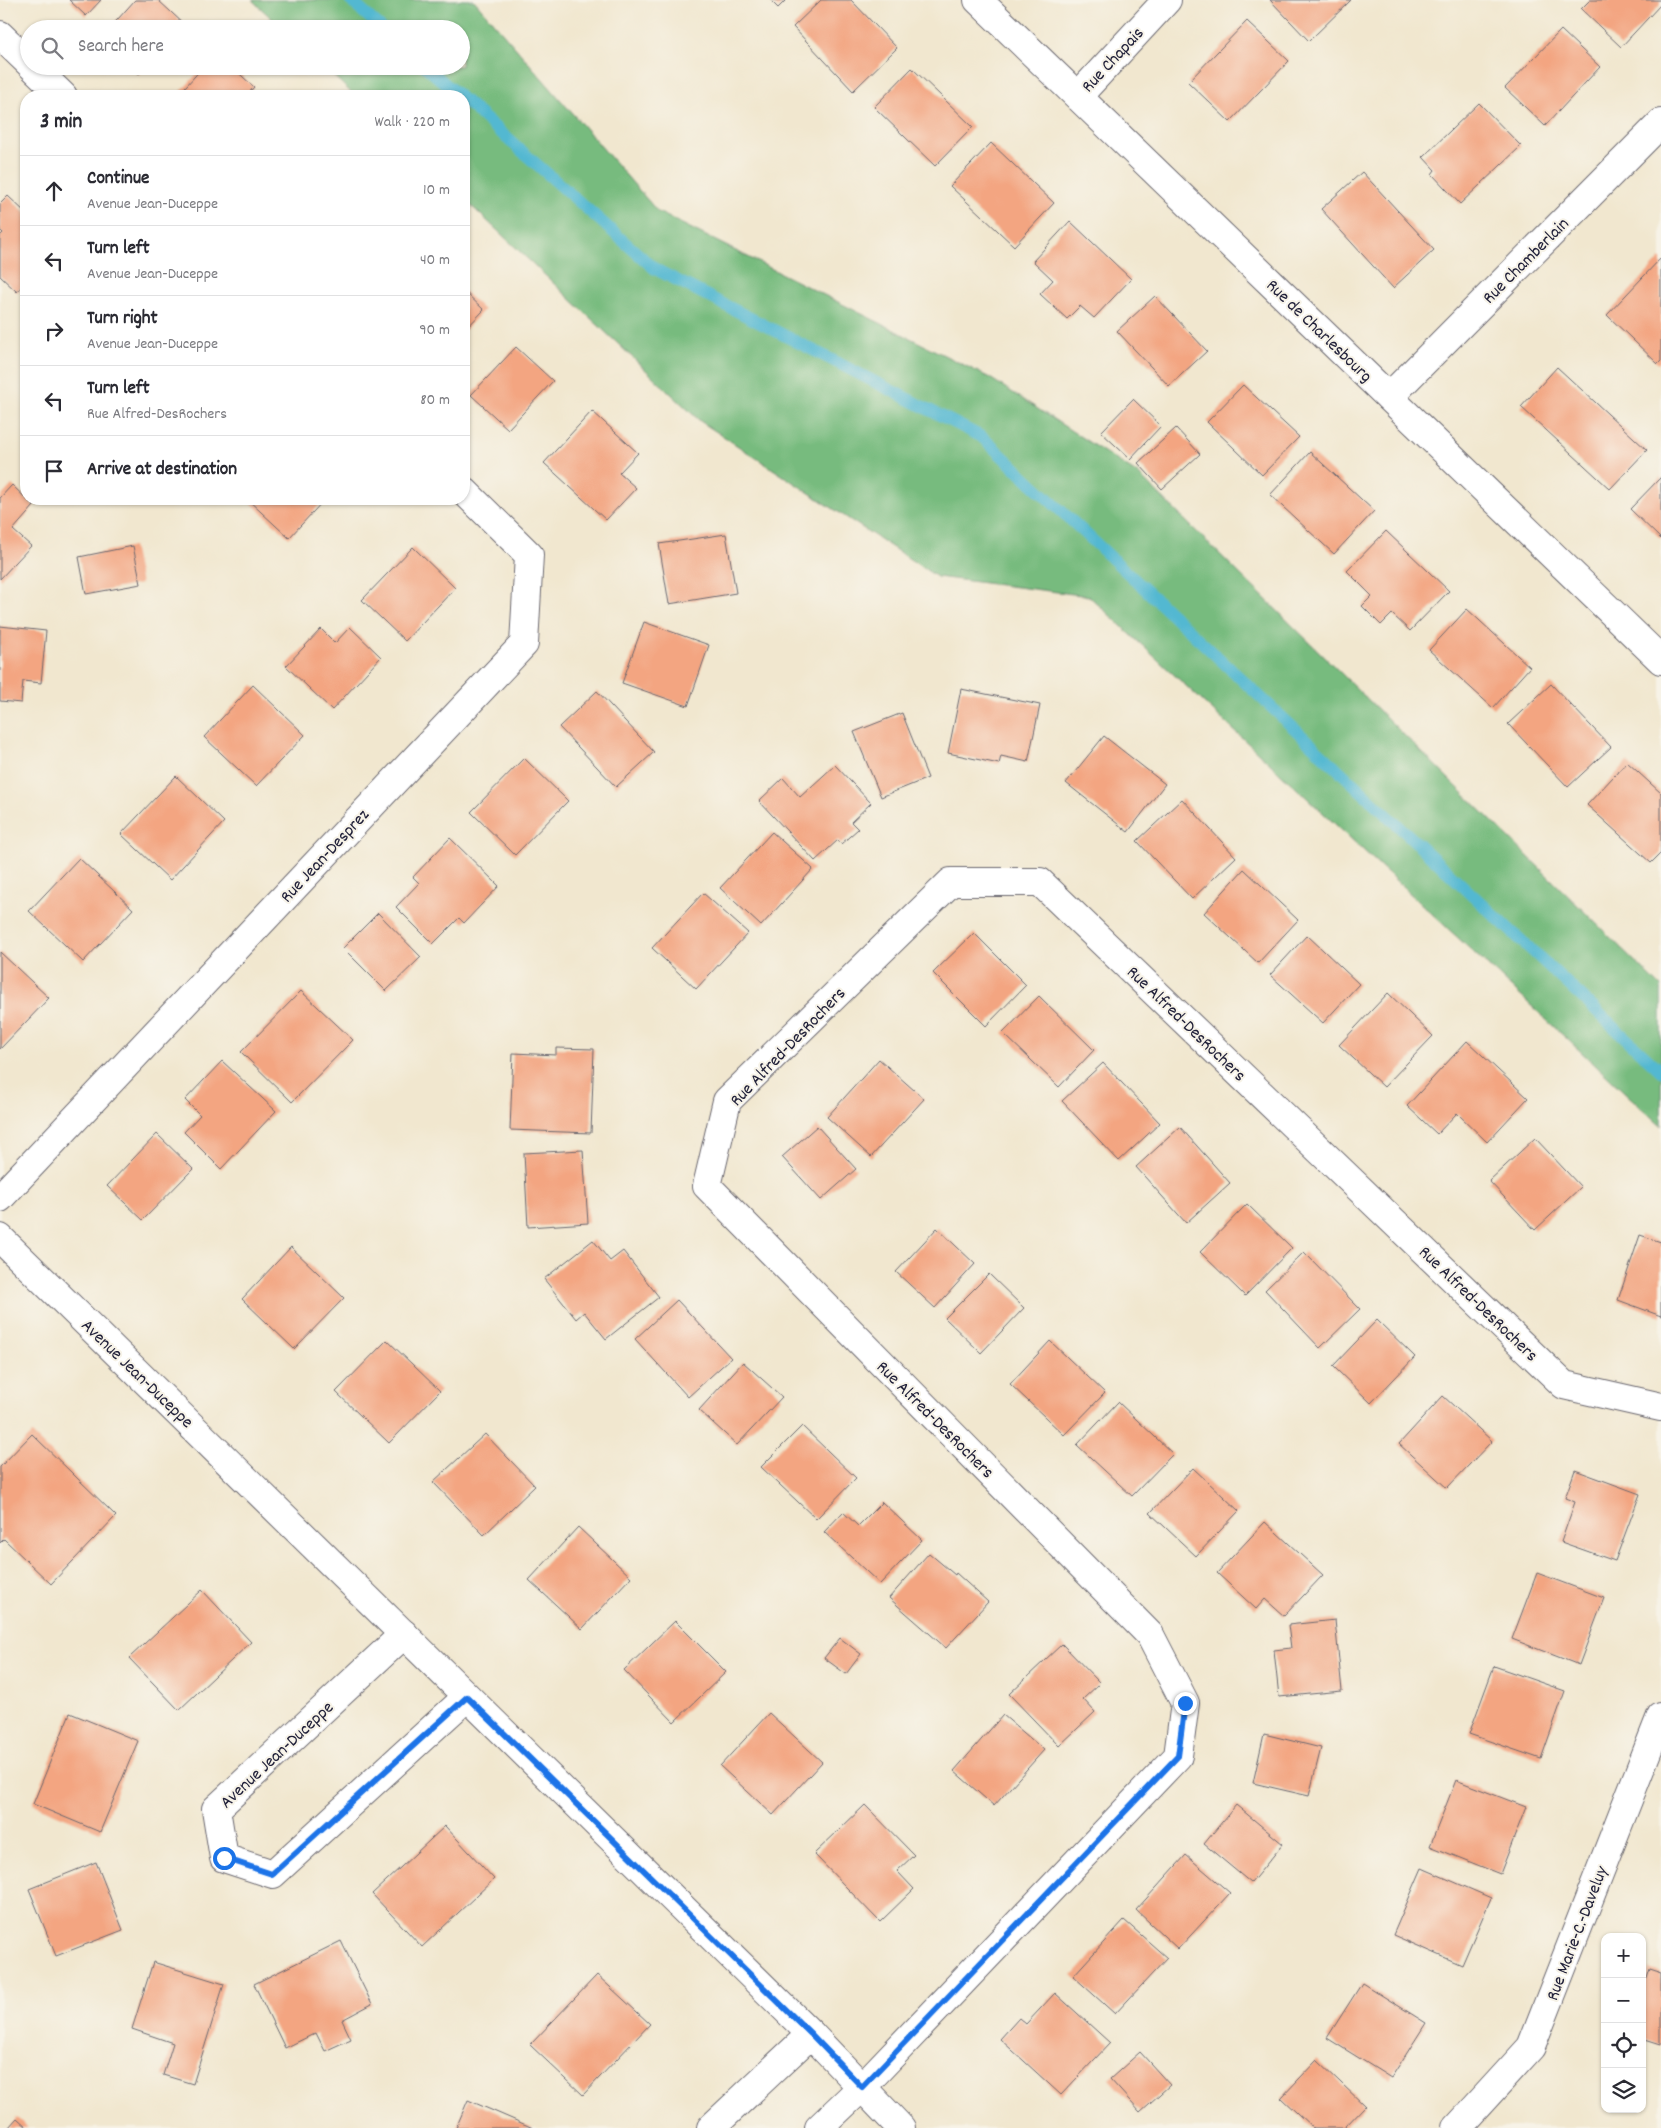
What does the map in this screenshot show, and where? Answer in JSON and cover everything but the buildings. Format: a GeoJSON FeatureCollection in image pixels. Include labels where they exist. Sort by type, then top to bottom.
{"type":"FeatureCollection","features":[{"type":"Feature","properties":{"kind":"street","name":"Rue de Charlesbourg"},"geometry":{"type":"LineString","coordinates":[[978,0],[1661,660]]}},
{"type":"Feature","properties":{"kind":"street","name":"Rue Chapais"},"geometry":{"type":"LineString","coordinates":[[1078,96],[1167,0]]}},
{"type":"Feature","properties":{"kind":"street"},"geometry":{"type":"LineString","coordinates":[[0,35],[20,54]]}},
{"type":"Feature","properties":{"kind":"street"},"geometry":{"type":"LineString","coordinates":[[41,75],[57,90]]}},
{"type":"Feature","properties":{"kind":"street","name":"Rue Chamberlain"},"geometry":{"type":"LineString","coordinates":[[1390,397],[1661,123]]}},
{"type":"Feature","properties":{"kind":"street","name":"Rue Jean-Desprez"},"geometry":{"type":"LineString","coordinates":[[0,1198],[524,644],[529,554],[470,497]]}},
{"type":"Feature","properties":{"kind":"street","name":"Rue Alfred-DesRochers"},"geometry":{"type":"LineString","coordinates":[[862,2087],[1178,1756],[1185,1703],[1150,1635],[707,1186],[727,1101],[951,882],[1040,882],[1564,1384],[1661,1407]]}},
{"type":"Feature","properties":{"kind":"street","name":"Avenue Jean-Duceppe"},"geometry":{"type":"LineString","coordinates":[[0,1238],[811,2034],[901,2128]]}},
{"type":"Feature","properties":{"kind":"street","name":"Avenue Jean-Duceppe"},"geometry":{"type":"LineString","coordinates":[[404,1634],[216,1809],[224,1858],[272,1874],[467,1697]]}},
{"type":"Feature","properties":{"kind":"street","name":"Rue Marie-C.-Daveluy"},"geometry":{"type":"LineString","coordinates":[[1457,2128],[1531,2047],[1661,1716]]}},
{"type":"Feature","properties":{"kind":"street"},"geometry":{"type":"LineString","coordinates":[[711,2128],[811,2034]]}},
{"type":"Feature","properties":{"kind":"street"},"geometry":{"type":"LineString","coordinates":[[819,2128],[862,2087]]}},
{"type":"Feature","properties":{"kind":"green space"},"geometry":{"type":"Polygon","coordinates":[[[252,0],[474,0],[658,212],[990,378],[1138,474],[1661,987],[1661,1126],[1089,596],[937,577],[700,421],[470,205],[470,90],[349,90],[333,75],[470,75],[470,20],[273,20],[252,0]]]}},
{"type":"Feature","properties":{"kind":"waterway"},"geometry":{"type":"LineString","coordinates":[[350,0],[372,20]]}},
{"type":"Feature","properties":{"kind":"waterway"},"geometry":{"type":"LineString","coordinates":[[435,75],[452,90]]}},
{"type":"Feature","properties":{"kind":"waterway"},"geometry":{"type":"LineString","coordinates":[[470,105],[655,269],[982,437],[1661,1071]]}},
{"type":"Feature","properties":{"kind":"route"},"geometry":{"type":"LineString","coordinates":[[224,1858],[272,1874],[467,1697],[811,2034],[862,2087],[1178,1756],[1185,1703]]}}]}
